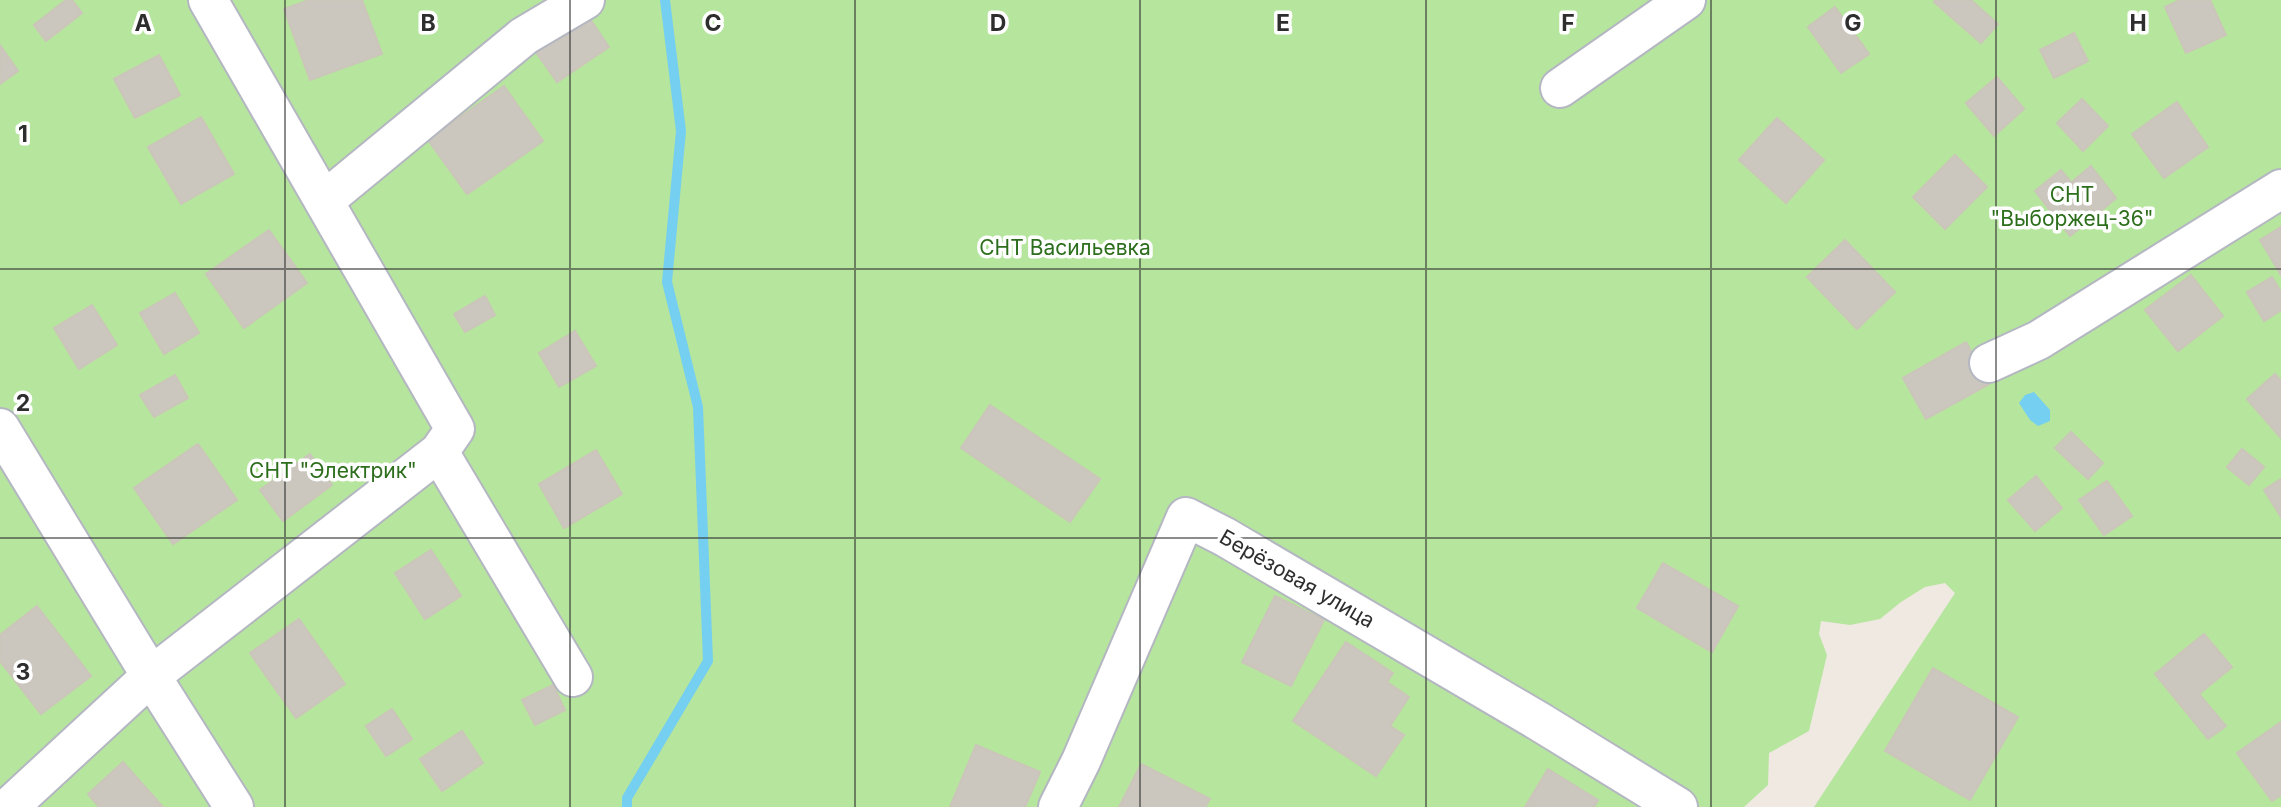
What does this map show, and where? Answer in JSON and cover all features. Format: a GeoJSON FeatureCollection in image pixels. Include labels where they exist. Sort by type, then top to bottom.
{"type":"FeatureCollection","features":[{"type":"Feature","properties":{"kind":"street"},"geometry":{"type":"LineString","coordinates":[[9,807],[151,676],[439,452],[455,429],[208,0]]}},
{"type":"Feature","properties":{"kind":"street"},"geometry":{"type":"LineString","coordinates":[[325,200],[524,36],[585,0]]}},
{"type":"Feature","properties":{"kind":"street"},"geometry":{"type":"LineString","coordinates":[[1560,88],[1686,0]]}},
{"type":"Feature","properties":{"kind":"street"},"geometry":{"type":"LineString","coordinates":[[1989,363],[2039,340],[2281,189]]}},
{"type":"Feature","properties":{"kind":"street"},"geometry":{"type":"LineString","coordinates":[[0,428],[234,807]]}},
{"type":"Feature","properties":{"kind":"street"},"geometry":{"type":"LineString","coordinates":[[439,452],[573,677]]}},
{"type":"Feature","properties":{"kind":"street","name":"Берёзовая улица"},"geometry":{"type":"LineString","coordinates":[[1058,807],[1081,761],[1186,517],[1225,537],[1529,715],[1678,807]]}},
{"type":"Feature","properties":{"kind":"green space"},"geometry":{"type":"Polygon","coordinates":[[[0,0],[2281,0],[2281,807],[1814,807],[1955,593],[1945,583],[1925,587],[1880,619],[1850,625],[1821,621],[1819,634],[1827,655],[1809,731],[1769,753],[1768,785],[1744,807],[0,807],[0,0]]]}},
{"type":"Feature","properties":{"kind":"water"},"geometry":{"type":"Polygon","coordinates":[[[2034,392],[2050,410],[2050,421],[2038,426],[2030,420],[2019,403],[2025,395],[2034,392]]]}},
{"type":"Feature","properties":{"kind":"building"},"geometry":{"type":"Polygon","coordinates":[[[66,0],[72,0],[82,13],[46,41],[34,25],[66,0]]]}},
{"type":"Feature","properties":{"kind":"building"},"geometry":{"type":"Polygon","coordinates":[[[309,0],[362,0],[382,54],[310,80],[284,9],[309,0]]]}},
{"type":"Feature","properties":{"kind":"building"},"geometry":{"type":"Polygon","coordinates":[[[1971,0],[1998,24],[1981,43],[1934,2],[1971,0]]]}},
{"type":"Feature","properties":{"kind":"building"},"geometry":{"type":"Polygon","coordinates":[[[2180,0],[2210,0],[2226,35],[2186,53],[2165,7],[2180,0]]]}},
{"type":"Feature","properties":{"kind":"building"},"geometry":{"type":"Polygon","coordinates":[[[1835,7],[1869,54],[1841,73],[1808,27],[1835,7]]]}},
{"type":"Feature","properties":{"kind":"building"},"geometry":{"type":"Polygon","coordinates":[[[584,10],[609,47],[557,82],[531,45],[584,10]]]}},
{"type":"Feature","properties":{"kind":"building"},"geometry":{"type":"Polygon","coordinates":[[[2074,33],[2088,61],[2054,78],[2040,50],[2074,33]]]}},
{"type":"Feature","properties":{"kind":"building"},"geometry":{"type":"Polygon","coordinates":[[[0,45],[18,71],[0,84],[0,45]]]}},
{"type":"Feature","properties":{"kind":"building"},"geometry":{"type":"Polygon","coordinates":[[[159,55],[180,95],[135,118],[114,79],[159,55]]]}},
{"type":"Feature","properties":{"kind":"building"},"geometry":{"type":"Polygon","coordinates":[[[1997,77],[2024,109],[1994,136],[1966,103],[1997,77]]]}},
{"type":"Feature","properties":{"kind":"building"},"geometry":{"type":"Polygon","coordinates":[[[504,86],[543,141],[467,194],[428,140],[504,86]]]}},
{"type":"Feature","properties":{"kind":"building"},"geometry":{"type":"Polygon","coordinates":[[[2082,99],[2108,126],[2083,151],[2057,123],[2082,99]]]}},
{"type":"Feature","properties":{"kind":"building"},"geometry":{"type":"Polygon","coordinates":[[[2177,102],[2208,147],[2164,178],[2132,134],[2177,102]]]}},
{"type":"Feature","properties":{"kind":"building"},"geometry":{"type":"Polygon","coordinates":[[[201,117],[234,174],[181,204],[148,147],[201,117]]]}},
{"type":"Feature","properties":{"kind":"building"},"geometry":{"type":"Polygon","coordinates":[[[1777,118],[1824,160],[1786,203],[1739,160],[1777,118]]]}},
{"type":"Feature","properties":{"kind":"building"},"geometry":{"type":"Polygon","coordinates":[[[1955,155],[1987,187],[1945,229],[1913,197],[1955,155]]]}},
{"type":"Feature","properties":{"kind":"building"},"geometry":{"type":"Polygon","coordinates":[[[2091,166],[2116,198],[2097,214],[2072,182],[2091,166]]]}},
{"type":"Feature","properties":{"kind":"building"},"geometry":{"type":"Polygon","coordinates":[[[2061,170],[2097,214],[2070,236],[2035,191],[2061,170]]]}},
{"type":"Feature","properties":{"kind":"building"},"geometry":{"type":"Polygon","coordinates":[[[2281,227],[2281,275],[2260,240],[2281,227]]]}},
{"type":"Feature","properties":{"kind":"building"},"geometry":{"type":"Polygon","coordinates":[[[269,230],[307,283],[244,328],[206,274],[269,230]]]}},
{"type":"Feature","properties":{"kind":"building"},"geometry":{"type":"Polygon","coordinates":[[[1845,240],[1895,292],[1857,329],[1807,277],[1845,240]]]}},
{"type":"Feature","properties":{"kind":"building"},"geometry":{"type":"Polygon","coordinates":[[[2191,275],[2223,316],[2178,351],[2145,310],[2191,275]]]}},
{"type":"Feature","properties":{"kind":"building"},"geometry":{"type":"Polygon","coordinates":[[[2272,277],[2281,292],[2281,310],[2264,321],[2247,292],[2272,277]]]}},
{"type":"Feature","properties":{"kind":"building"},"geometry":{"type":"Polygon","coordinates":[[[175,293],[199,333],[164,354],[140,313],[175,293]]]}},
{"type":"Feature","properties":{"kind":"building"},"geometry":{"type":"Polygon","coordinates":[[[485,296],[495,315],[465,332],[454,314],[485,296]]]}},
{"type":"Feature","properties":{"kind":"building"},"geometry":{"type":"Polygon","coordinates":[[[92,305],[117,345],[79,369],[54,328],[92,305]]]}},
{"type":"Feature","properties":{"kind":"building"},"geometry":{"type":"Polygon","coordinates":[[[575,331],[596,366],[559,387],[539,353],[575,331]]]}},
{"type":"Feature","properties":{"kind":"building"},"geometry":{"type":"Polygon","coordinates":[[[1966,342],[1989,384],[1926,419],[1903,378],[1966,342]]]}},
{"type":"Feature","properties":{"kind":"building"},"geometry":{"type":"Polygon","coordinates":[[[2275,374],[2281,381],[2281,438],[2247,399],[2275,374]]]}},
{"type":"Feature","properties":{"kind":"building"},"geometry":{"type":"Polygon","coordinates":[[[175,375],[188,398],[154,417],[140,395],[175,375]]]}},
{"type":"Feature","properties":{"kind":"building"},"geometry":{"type":"Polygon","coordinates":[[[990,405],[1100,479],[1070,522],[961,448],[990,405]]]}},
{"type":"Feature","properties":{"kind":"building"},"geometry":{"type":"Polygon","coordinates":[[[2071,432],[2103,463],[2088,479],[2055,448],[2071,432]]]}},
{"type":"Feature","properties":{"kind":"building"},"geometry":{"type":"Polygon","coordinates":[[[198,444],[237,500],[173,544],[134,488],[198,444]]]}},
{"type":"Feature","properties":{"kind":"building"},"geometry":{"type":"Polygon","coordinates":[[[2242,449],[2264,467],[2249,485],[2227,467],[2242,449]]]}},
{"type":"Feature","properties":{"kind":"building"},"geometry":{"type":"Polygon","coordinates":[[[596,450],[622,494],[564,528],[539,484],[596,450]]]}},
{"type":"Feature","properties":{"kind":"building"},"geometry":{"type":"Polygon","coordinates":[[[310,454],[332,485],[283,521],[260,490],[310,454]]]}},
{"type":"Feature","properties":{"kind":"building"},"geometry":{"type":"Polygon","coordinates":[[[2036,476],[2062,508],[2035,531],[2008,500],[2036,476]]]}},
{"type":"Feature","properties":{"kind":"building"},"geometry":{"type":"Polygon","coordinates":[[[2281,479],[2281,517],[2264,490],[2281,479]]]}},
{"type":"Feature","properties":{"kind":"building"},"geometry":{"type":"Polygon","coordinates":[[[2107,481],[2132,516],[2104,535],[2079,500],[2107,481]]]}},
{"type":"Feature","properties":{"kind":"building"},"geometry":{"type":"Polygon","coordinates":[[[431,550],[461,596],[425,619],[395,573],[431,550]]]}},
{"type":"Feature","properties":{"kind":"building"},"geometry":{"type":"Polygon","coordinates":[[[1663,563],[1738,606],[1712,652],[1637,608],[1663,563]]]}},
{"type":"Feature","properties":{"kind":"building"},"geometry":{"type":"Polygon","coordinates":[[[1275,596],[1324,620],[1291,686],[1242,662],[1275,596]]]}},
{"type":"Feature","properties":{"kind":"building"},"geometry":{"type":"Polygon","coordinates":[[[37,606],[91,676],[41,714],[0,661],[0,635],[37,606]]]}},
{"type":"Feature","properties":{"kind":"building"},"geometry":{"type":"Polygon","coordinates":[[[299,619],[345,684],[296,718],[250,653],[299,619]]]}},
{"type":"Feature","properties":{"kind":"building"},"geometry":{"type":"Polygon","coordinates":[[[2204,634],[2232,667],[2199,694],[2226,726],[2208,739],[2155,674],[2204,634]]]}},
{"type":"Feature","properties":{"kind":"building"},"geometry":{"type":"Polygon","coordinates":[[[1346,642],[1393,673],[1387,682],[1409,697],[1390,726],[1404,735],[1376,776],[1293,721],[1346,642]]]}},
{"type":"Feature","properties":{"kind":"building"},"geometry":{"type":"Polygon","coordinates":[[[1933,668],[2018,717],[1970,800],[1885,751],[1933,668]]]}},
{"type":"Feature","properties":{"kind":"building"},"geometry":{"type":"Polygon","coordinates":[[[553,685],[565,710],[535,725],[522,700],[553,685]]]}},
{"type":"Feature","properties":{"kind":"building"},"geometry":{"type":"Polygon","coordinates":[[[392,709],[412,739],[386,756],[366,726],[392,709]]]}},
{"type":"Feature","properties":{"kind":"building"},"geometry":{"type":"Polygon","coordinates":[[[2281,722],[2281,795],[2272,801],[2237,753],[2281,722]]]}},
{"type":"Feature","properties":{"kind":"building"},"geometry":{"type":"Polygon","coordinates":[[[462,731],[483,763],[442,791],[420,759],[462,731]]]}},
{"type":"Feature","properties":{"kind":"building"},"geometry":{"type":"Polygon","coordinates":[[[976,745],[1040,772],[1025,807],[950,807],[976,745]]]}},
{"type":"Feature","properties":{"kind":"building"},"geometry":{"type":"Polygon","coordinates":[[[123,762],[163,807],[99,807],[88,794],[123,762]]]}},
{"type":"Feature","properties":{"kind":"building"},"geometry":{"type":"Polygon","coordinates":[[[1141,764],[1210,799],[1205,807],[1119,807],[1141,764]]]}},
{"type":"Feature","properties":{"kind":"building"},"geometry":{"type":"Polygon","coordinates":[[[1548,769],[1598,800],[1594,807],[1525,807],[1548,769]]]}},
{"type":"Feature","properties":{"kind":"waterway"},"geometry":{"type":"LineString","coordinates":[[627,807],[627,798],[708,661],[698,407],[667,282],[681,131],[665,0]]}},
{"type":"Feature","properties":{"kind":"park label","name":"СНТ \"Выборжец-36\""},"geometry":{"type":"Point","coordinates":[2072,207]}},
{"type":"Feature","properties":{"kind":"park label","name":"СНТ Васильевка"},"geometry":{"type":"Point","coordinates":[1065,248]}},
{"type":"Feature","properties":{"kind":"park label","name":"СНТ \"Электрик\""},"geometry":{"type":"Point","coordinates":[333,471]}}]}
